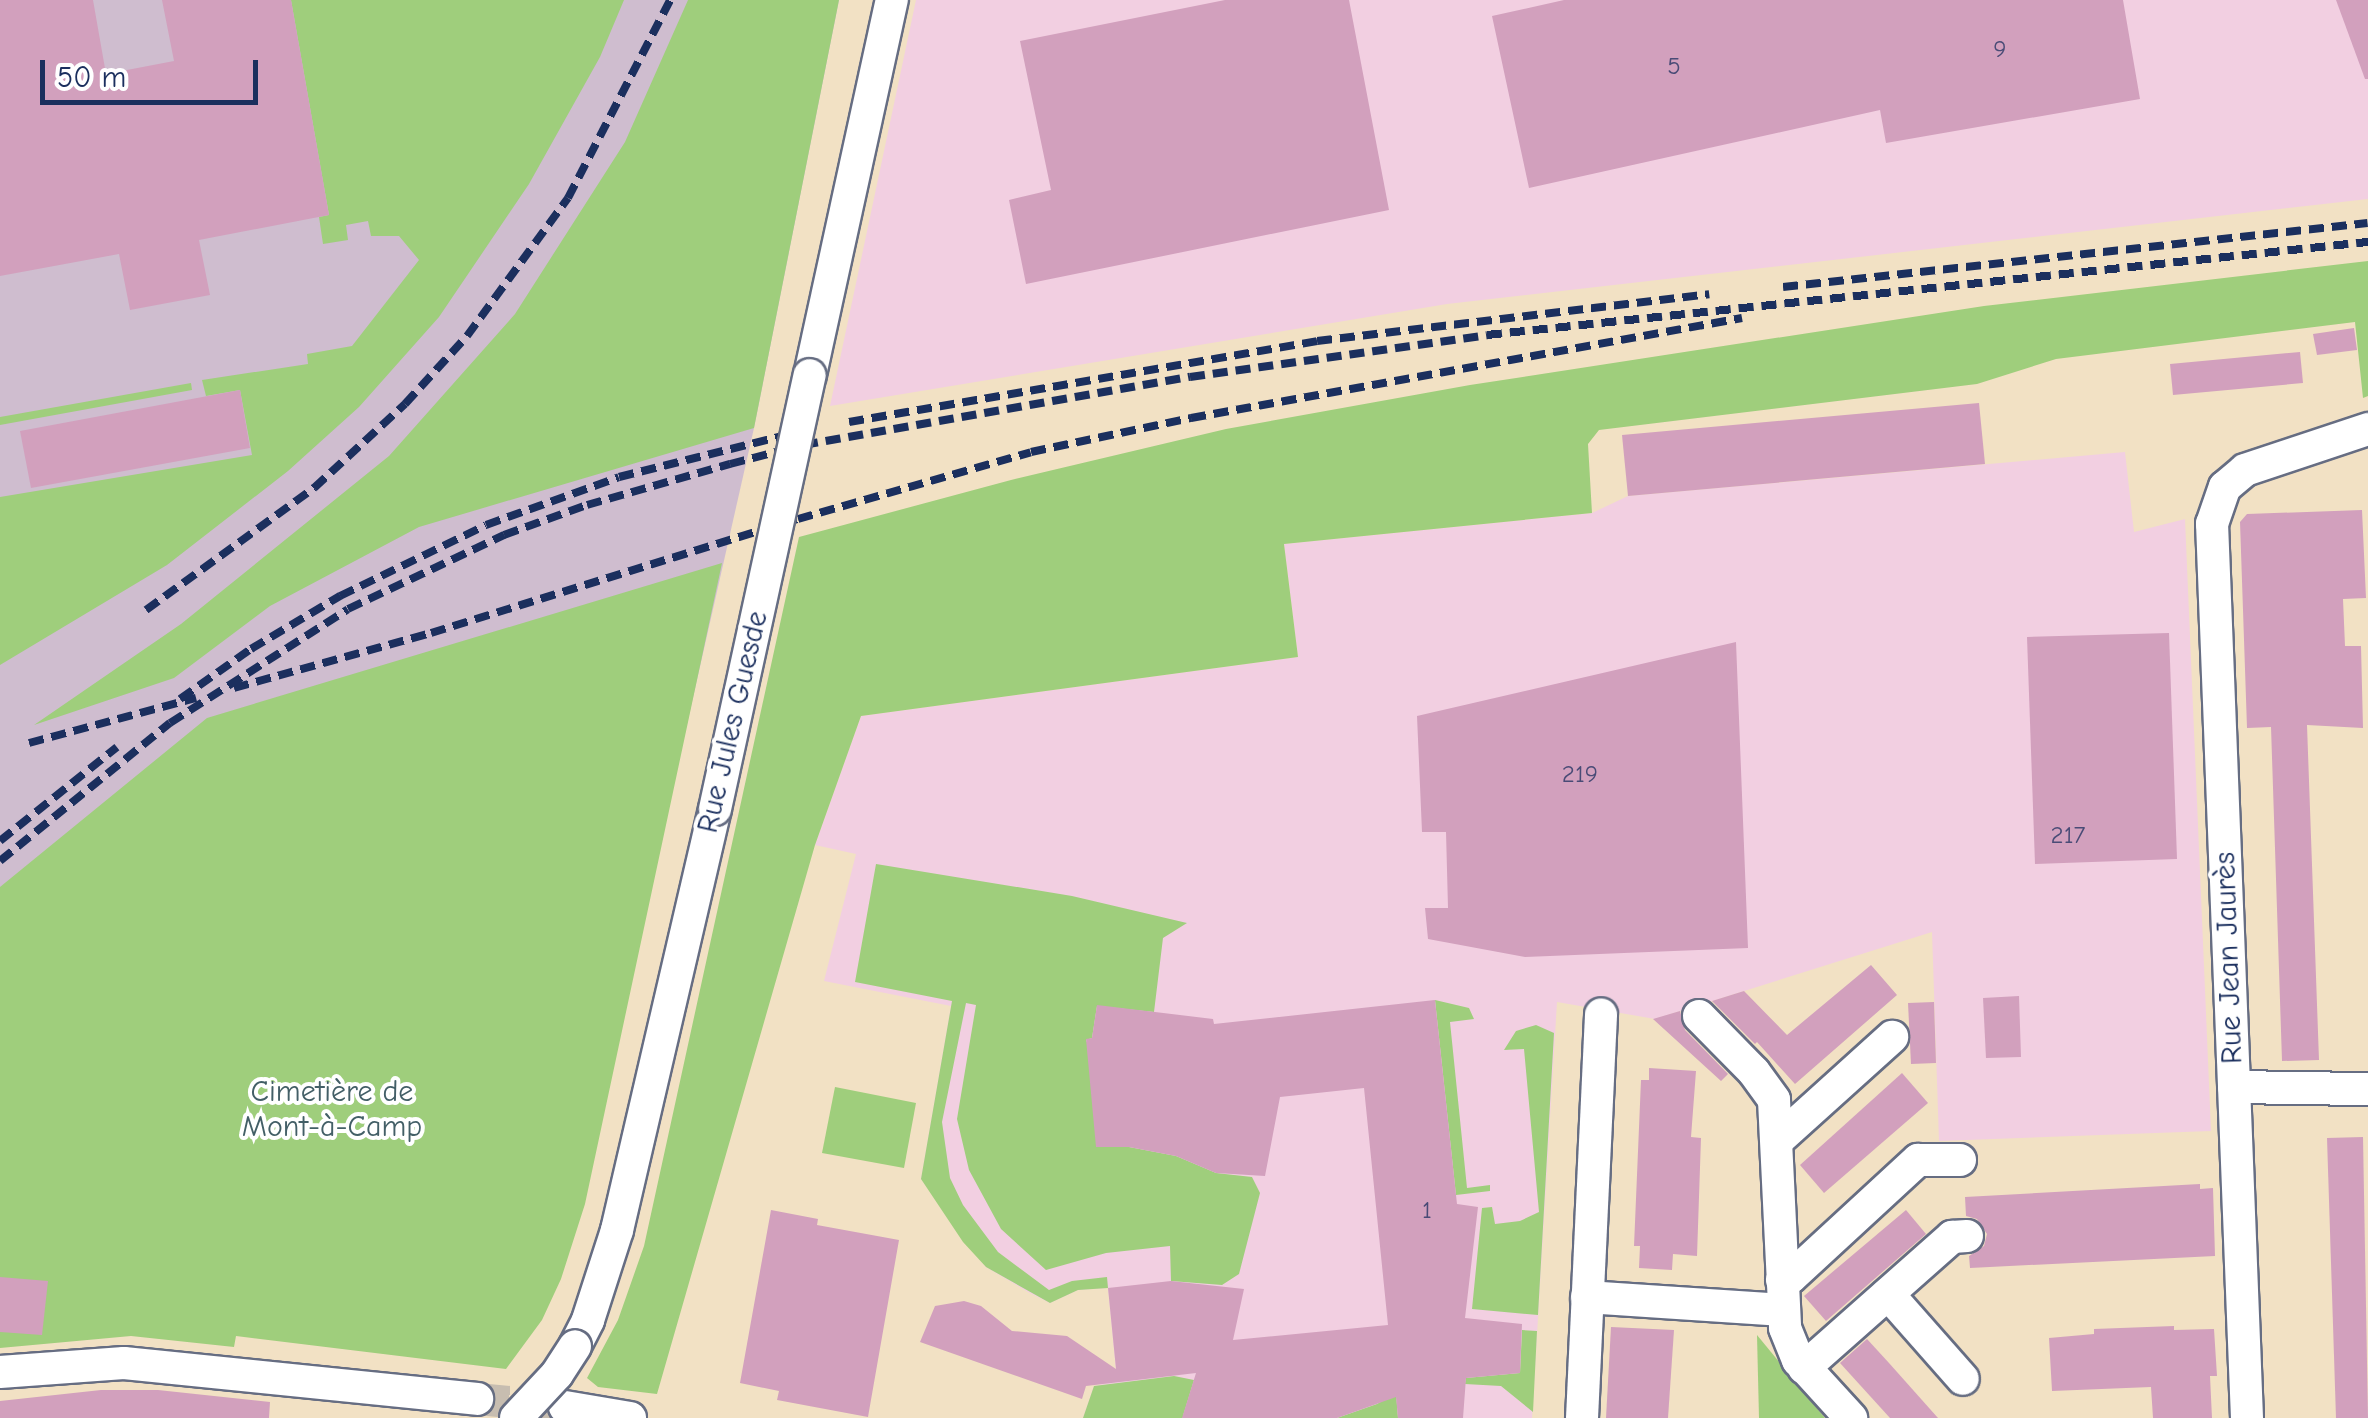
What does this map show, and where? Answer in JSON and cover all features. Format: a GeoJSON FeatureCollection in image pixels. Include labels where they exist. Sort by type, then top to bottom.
{"type":"FeatureCollection","features":[{"type":"Feature","properties":{"kind":"street","name":"Rue Jules Guesde"},"geometry":{"type":"LineString","coordinates":[[516,1418],[556,1374],[575,1346],[588,1320],[617,1230],[892,0]]}},
{"type":"Feature","properties":{"kind":"street","name":"Rue Jean Jaurès"},"geometry":{"type":"LineString","coordinates":[[2247,1418],[2212,524],[2218,499],[2245,470],[2368,429]]}},
{"type":"Feature","properties":{"kind":"street"},"geometry":{"type":"LineString","coordinates":[[1582,1418],[1601,1014]]}},
{"type":"Feature","properties":{"kind":"street"},"geometry":{"type":"LineString","coordinates":[[1699,1016],[1770,1091],[1778,1140],[1783,1295],[1790,1345],[1804,1368],[1850,1418]]}},
{"type":"Feature","properties":{"kind":"street"},"geometry":{"type":"LineString","coordinates":[[1778,1140],[1892,1036]]}},
{"type":"Feature","properties":{"kind":"street"},"geometry":{"type":"LineString","coordinates":[[2234,1088],[2368,1089]]}},
{"type":"Feature","properties":{"kind":"street"},"geometry":{"type":"LineString","coordinates":[[1783,1295],[1791,1277],[1918,1160],[1960,1160]]}},
{"type":"Feature","properties":{"kind":"street"},"geometry":{"type":"LineString","coordinates":[[1804,1368],[1952,1237],[1967,1236]]}},
{"type":"Feature","properties":{"kind":"street"},"geometry":{"type":"LineString","coordinates":[[1888,1294],[1963,1379]]}},
{"type":"Feature","properties":{"kind":"street"},"geometry":{"type":"LineString","coordinates":[[1588,1296],[1783,1295]]}},
{"type":"Feature","properties":{"kind":"street"},"geometry":{"type":"LineString","coordinates":[[0,1372],[124,1363],[477,1399]]}},
{"type":"Feature","properties":{"kind":"street"},"geometry":{"type":"LineString","coordinates":[[565,1408],[630,1418]]}},
{"type":"Feature","properties":{"kind":"shaded area"},"geometry":{"type":"Polygon","coordinates":[[[0,0],[839,0],[754,428],[675,777],[0,1106],[0,0]]]}},
{"type":"Feature","properties":{"kind":"shaded area"},"geometry":{"type":"Polygon","coordinates":[[[916,0],[2368,0],[2368,199],[1447,304],[830,406],[916,0]]]}},
{"type":"Feature","properties":{"kind":"shaded area"},"geometry":{"type":"Polygon","coordinates":[[[2125,452],[2134,532],[2185,519],[2211,1131],[1939,1141],[1932,932],[1655,1019],[1557,1002],[1532,1418],[1083,1418],[1094,1386],[1117,1381],[1108,1288],[1078,1290],[1050,1303],[1028,1292],[986,1267],[921,1179],[951,1006],[824,981],[856,854],[815,845],[861,716],[1298,657],[1284,544],[1592,513],[1628,496],[2125,452]]]}},
{"type":"Feature","properties":{"kind":"green space"},"geometry":{"type":"Polygon","coordinates":[[[291,0],[624,0],[600,57],[529,184],[439,317],[359,407],[288,471],[167,565],[0,665],[0,497],[252,455],[240,390],[206,396],[202,380],[308,364],[307,354],[352,346],[419,260],[399,236],[371,236],[368,221],[346,225],[348,240],[323,244],[319,217],[329,215],[291,0]]]}},
{"type":"Feature","properties":{"kind":"green space"},"geometry":{"type":"Polygon","coordinates":[[[688,0],[839,0],[754,428],[419,527],[270,606],[174,678],[34,725],[181,624],[389,456],[515,314],[625,142],[688,0]]]}},
{"type":"Feature","properties":{"kind":"green space"},"geometry":{"type":"Polygon","coordinates":[[[2368,261],[2368,396],[2363,398],[2355,322],[2056,359],[1977,384],[1599,430],[1588,444],[1592,513],[1284,544],[1298,657],[861,716],[815,845],[657,1394],[598,1387],[587,1378],[618,1320],[644,1246],[799,537],[1011,480],[1226,429],[1470,385],[1984,306],[2368,261]]]}},
{"type":"Feature","properties":{"kind":"green space"},"geometry":{"type":"Polygon","coordinates":[[[191,383],[192,390],[0,425],[0,417],[191,383]]]}},
{"type":"Feature","properties":{"kind":"green space","name":"Cimetière de Mont-à-Camp"},"geometry":{"type":"Polygon","coordinates":[[[722,563],[585,1204],[561,1279],[542,1320],[506,1369],[236,1336],[234,1347],[131,1336],[0,1348],[0,887],[207,718],[722,563]]]}},
{"type":"Feature","properties":{"kind":"green space"},"geometry":{"type":"Polygon","coordinates":[[[876,864],[1072,896],[1187,923],[1163,938],[1154,1012],[1097,1006],[1092,1038],[1086,1040],[1129,1147],[1176,1156],[1216,1173],[1252,1177],[1260,1193],[1239,1274],[1222,1285],[1171,1281],[1170,1246],[1106,1253],[1046,1270],[1001,1229],[969,1170],[957,1119],[976,1005],[966,1003],[942,1122],[950,1178],[963,1205],[998,1252],[1049,1290],[1072,1281],[1107,1277],[1108,1288],[1078,1290],[1050,1303],[986,1267],[963,1242],[921,1179],[952,1001],[855,982],[876,864]]]}},
{"type":"Feature","properties":{"kind":"green space"},"geometry":{"type":"Polygon","coordinates":[[[1435,1000],[1469,1008],[1474,1019],[1450,1022],[1467,1188],[1490,1185],[1490,1191],[1456,1195],[1435,1000]]]}},
{"type":"Feature","properties":{"kind":"green space"},"geometry":{"type":"Polygon","coordinates":[[[1536,1025],[1554,1033],[1538,1315],[1472,1309],[1482,1208],[1492,1207],[1495,1224],[1520,1221],[1539,1212],[1524,1049],[1504,1050],[1516,1031],[1536,1025]]]}},
{"type":"Feature","properties":{"kind":"green space"},"geometry":{"type":"Polygon","coordinates":[[[835,1087],[916,1103],[904,1168],[822,1153],[835,1087]]]}},
{"type":"Feature","properties":{"kind":"green space"},"geometry":{"type":"Polygon","coordinates":[[[1522,1330],[1537,1331],[1533,1412],[1501,1386],[1465,1384],[1466,1378],[1520,1373],[1522,1330]]]}},
{"type":"Feature","properties":{"kind":"green space"},"geometry":{"type":"Polygon","coordinates":[[[1757,1335],[1825,1418],[1759,1418],[1757,1335]]]}},
{"type":"Feature","properties":{"kind":"green space"},"geometry":{"type":"Polygon","coordinates":[[[1174,1376],[1194,1380],[1183,1416],[1188,1418],[1083,1418],[1094,1386],[1174,1376]]]}},
{"type":"Feature","properties":{"kind":"green space"},"geometry":{"type":"Polygon","coordinates":[[[1396,1393],[1398,1418],[1337,1418],[1377,1404],[1396,1393]]]}},
{"type":"Feature","properties":{"kind":"building"},"geometry":{"type":"Polygon","coordinates":[[[0,0],[93,0],[106,74],[174,61],[162,0],[291,0],[329,215],[199,240],[210,295],[130,310],[119,254],[0,276],[0,0]]]}},
{"type":"Feature","properties":{"kind":"building"},"geometry":{"type":"Polygon","coordinates":[[[1225,0],[1349,0],[1389,210],[1026,284],[1009,200],[1051,190],[1020,41],[1225,0]]]}},
{"type":"Feature","properties":{"kind":"building"},"geometry":{"type":"Polygon","coordinates":[[[1564,0],[2123,0],[2140,99],[1886,143],[1880,110],[1529,188],[1492,16],[1564,0]]]}},
{"type":"Feature","properties":{"kind":"building"},"geometry":{"type":"Polygon","coordinates":[[[2336,0],[2368,0],[2368,79],[2365,79],[2336,0]]]}},
{"type":"Feature","properties":{"kind":"building"},"geometry":{"type":"Polygon","coordinates":[[[2354,328],[2357,350],[2317,355],[2313,334],[2354,328]]]}},
{"type":"Feature","properties":{"kind":"building"},"geometry":{"type":"Polygon","coordinates":[[[2300,352],[2303,383],[2173,395],[2170,364],[2300,352]]]}},
{"type":"Feature","properties":{"kind":"building"},"geometry":{"type":"Polygon","coordinates":[[[240,390],[250,448],[31,488],[20,431],[240,390]]]}},
{"type":"Feature","properties":{"kind":"building"},"geometry":{"type":"Polygon","coordinates":[[[1979,403],[1985,464],[1628,496],[1622,435],[1979,403]]]}},
{"type":"Feature","properties":{"kind":"building"},"geometry":{"type":"Polygon","coordinates":[[[2362,510],[2366,598],[2343,599],[2345,646],[2361,646],[2363,728],[2307,725],[2319,1060],[2282,1061],[2271,727],[2247,728],[2240,522],[2247,514],[2362,510]]]}},
{"type":"Feature","properties":{"kind":"building"},"geometry":{"type":"Polygon","coordinates":[[[2169,633],[2177,859],[2035,864],[2027,637],[2169,633]]]}},
{"type":"Feature","properties":{"kind":"building"},"geometry":{"type":"Polygon","coordinates":[[[1736,642],[1748,948],[1525,957],[1428,939],[1425,908],[1448,908],[1446,832],[1422,832],[1417,716],[1736,642]]]}},
{"type":"Feature","properties":{"kind":"building"},"geometry":{"type":"Polygon","coordinates":[[[1871,965],[1897,995],[1795,1084],[1712,1001],[1744,991],[1787,1035],[1871,965]]]}},
{"type":"Feature","properties":{"kind":"building"},"geometry":{"type":"Polygon","coordinates":[[[2019,996],[2021,1057],[1986,1058],[1983,998],[2019,996]]]}},
{"type":"Feature","properties":{"kind":"building"},"geometry":{"type":"Polygon","coordinates":[[[1435,1000],[1457,1204],[1478,1207],[1465,1318],[1522,1324],[1520,1373],[1466,1378],[1463,1418],[1398,1418],[1396,1397],[1337,1418],[1182,1418],[1196,1373],[1086,1386],[1082,1399],[920,1342],[935,1306],[964,1301],[981,1306],[1012,1331],[1067,1336],[1116,1369],[1108,1288],[1171,1281],[1244,1289],[1233,1340],[1388,1325],[1364,1088],[1280,1097],[1265,1176],[1216,1173],[1176,1156],[1129,1147],[1096,1147],[1086,1039],[1092,1038],[1097,1005],[1213,1019],[1214,1024],[1435,1000]]]}},
{"type":"Feature","properties":{"kind":"building"},"geometry":{"type":"Polygon","coordinates":[[[1934,1002],[1936,1063],[1911,1064],[1908,1003],[1934,1002]]]}},
{"type":"Feature","properties":{"kind":"building"},"geometry":{"type":"Polygon","coordinates":[[[1680,1011],[1685,1030],[1728,1074],[1721,1081],[1653,1019],[1680,1011]]]}},
{"type":"Feature","properties":{"kind":"building"},"geometry":{"type":"Polygon","coordinates":[[[1649,1068],[1696,1071],[1691,1137],[1701,1138],[1697,1256],[1673,1254],[1672,1270],[1639,1268],[1640,1246],[1634,1246],[1641,1080],[1649,1080],[1649,1068]]]}},
{"type":"Feature","properties":{"kind":"building"},"geometry":{"type":"Polygon","coordinates":[[[1902,1073],[1928,1103],[1824,1193],[1800,1165],[1902,1073]]]}},
{"type":"Feature","properties":{"kind":"building"},"geometry":{"type":"Polygon","coordinates":[[[2363,1137],[2368,1418],[2336,1418],[2327,1138],[2363,1137]]]}},
{"type":"Feature","properties":{"kind":"building"},"geometry":{"type":"Polygon","coordinates":[[[2200,1184],[2200,1189],[2213,1188],[2215,1256],[1970,1268],[1969,1256],[1984,1246],[1987,1234],[1977,1219],[1966,1216],[1965,1197],[2200,1184]]]}},
{"type":"Feature","properties":{"kind":"building"},"geometry":{"type":"Polygon","coordinates":[[[771,1210],[818,1219],[817,1225],[899,1240],[868,1417],[777,1400],[779,1391],[740,1383],[771,1210]]]}},
{"type":"Feature","properties":{"kind":"building"},"geometry":{"type":"Polygon","coordinates":[[[1906,1210],[1926,1234],[1826,1321],[1804,1296],[1906,1210]]]}},
{"type":"Feature","properties":{"kind":"building"},"geometry":{"type":"Polygon","coordinates":[[[0,1277],[48,1281],[42,1335],[0,1332],[0,1277]]]}},
{"type":"Feature","properties":{"kind":"building"},"geometry":{"type":"Polygon","coordinates":[[[2174,1326],[2174,1330],[2214,1329],[2217,1376],[2210,1376],[2212,1418],[2153,1418],[2151,1387],[2052,1391],[2049,1338],[2094,1334],[2094,1329],[2174,1326]]]}},
{"type":"Feature","properties":{"kind":"building"},"geometry":{"type":"Polygon","coordinates":[[[1611,1327],[1674,1330],[1668,1418],[1606,1418],[1611,1327]]]}},
{"type":"Feature","properties":{"kind":"building"},"geometry":{"type":"Polygon","coordinates":[[[1867,1339],[1938,1418],[1890,1418],[1840,1363],[1867,1339]]]}},
{"type":"Feature","properties":{"kind":"building"},"geometry":{"type":"Polygon","coordinates":[[[101,1390],[158,1390],[270,1402],[269,1418],[0,1418],[0,1401],[101,1390]]]}},
{"type":"Feature","properties":{"kind":"tunnel"},"geometry":{"type":"LineString","coordinates":[[477,1399],[552,1406]]}},
{"type":"Feature","properties":{"kind":"railway"},"geometry":{"type":"LineString","coordinates":[[146,610],[314,488],[405,404],[467,336],[568,198],[670,0]]}},
{"type":"Feature","properties":{"kind":"railway"},"geometry":{"type":"LineString","coordinates":[[1783,287],[2368,223]]}},
{"type":"Feature","properties":{"kind":"railway"},"geometry":{"type":"LineString","coordinates":[[0,861],[170,723],[348,609],[504,535],[587,505],[730,464],[803,445],[1190,377],[1487,335],[2368,242]]}},
{"type":"Feature","properties":{"kind":"railway"},"geometry":{"type":"LineString","coordinates":[[849,422],[1317,341],[1709,294]]}},
{"type":"Feature","properties":{"kind":"railway"},"geometry":{"type":"LineString","coordinates":[[234,688],[431,633],[798,519],[1031,452],[1191,418],[1742,318]]}},
{"type":"Feature","properties":{"kind":"railway"},"geometry":{"type":"LineString","coordinates":[[180,699],[251,649],[340,596],[486,525],[619,477],[790,434]]}},
{"type":"Feature","properties":{"kind":"railway"},"geometry":{"type":"LineString","coordinates":[[29,743],[196,698]]}},
{"type":"Feature","properties":{"kind":"railway"},"geometry":{"type":"LineString","coordinates":[[0,841],[117,747]]}}]}
